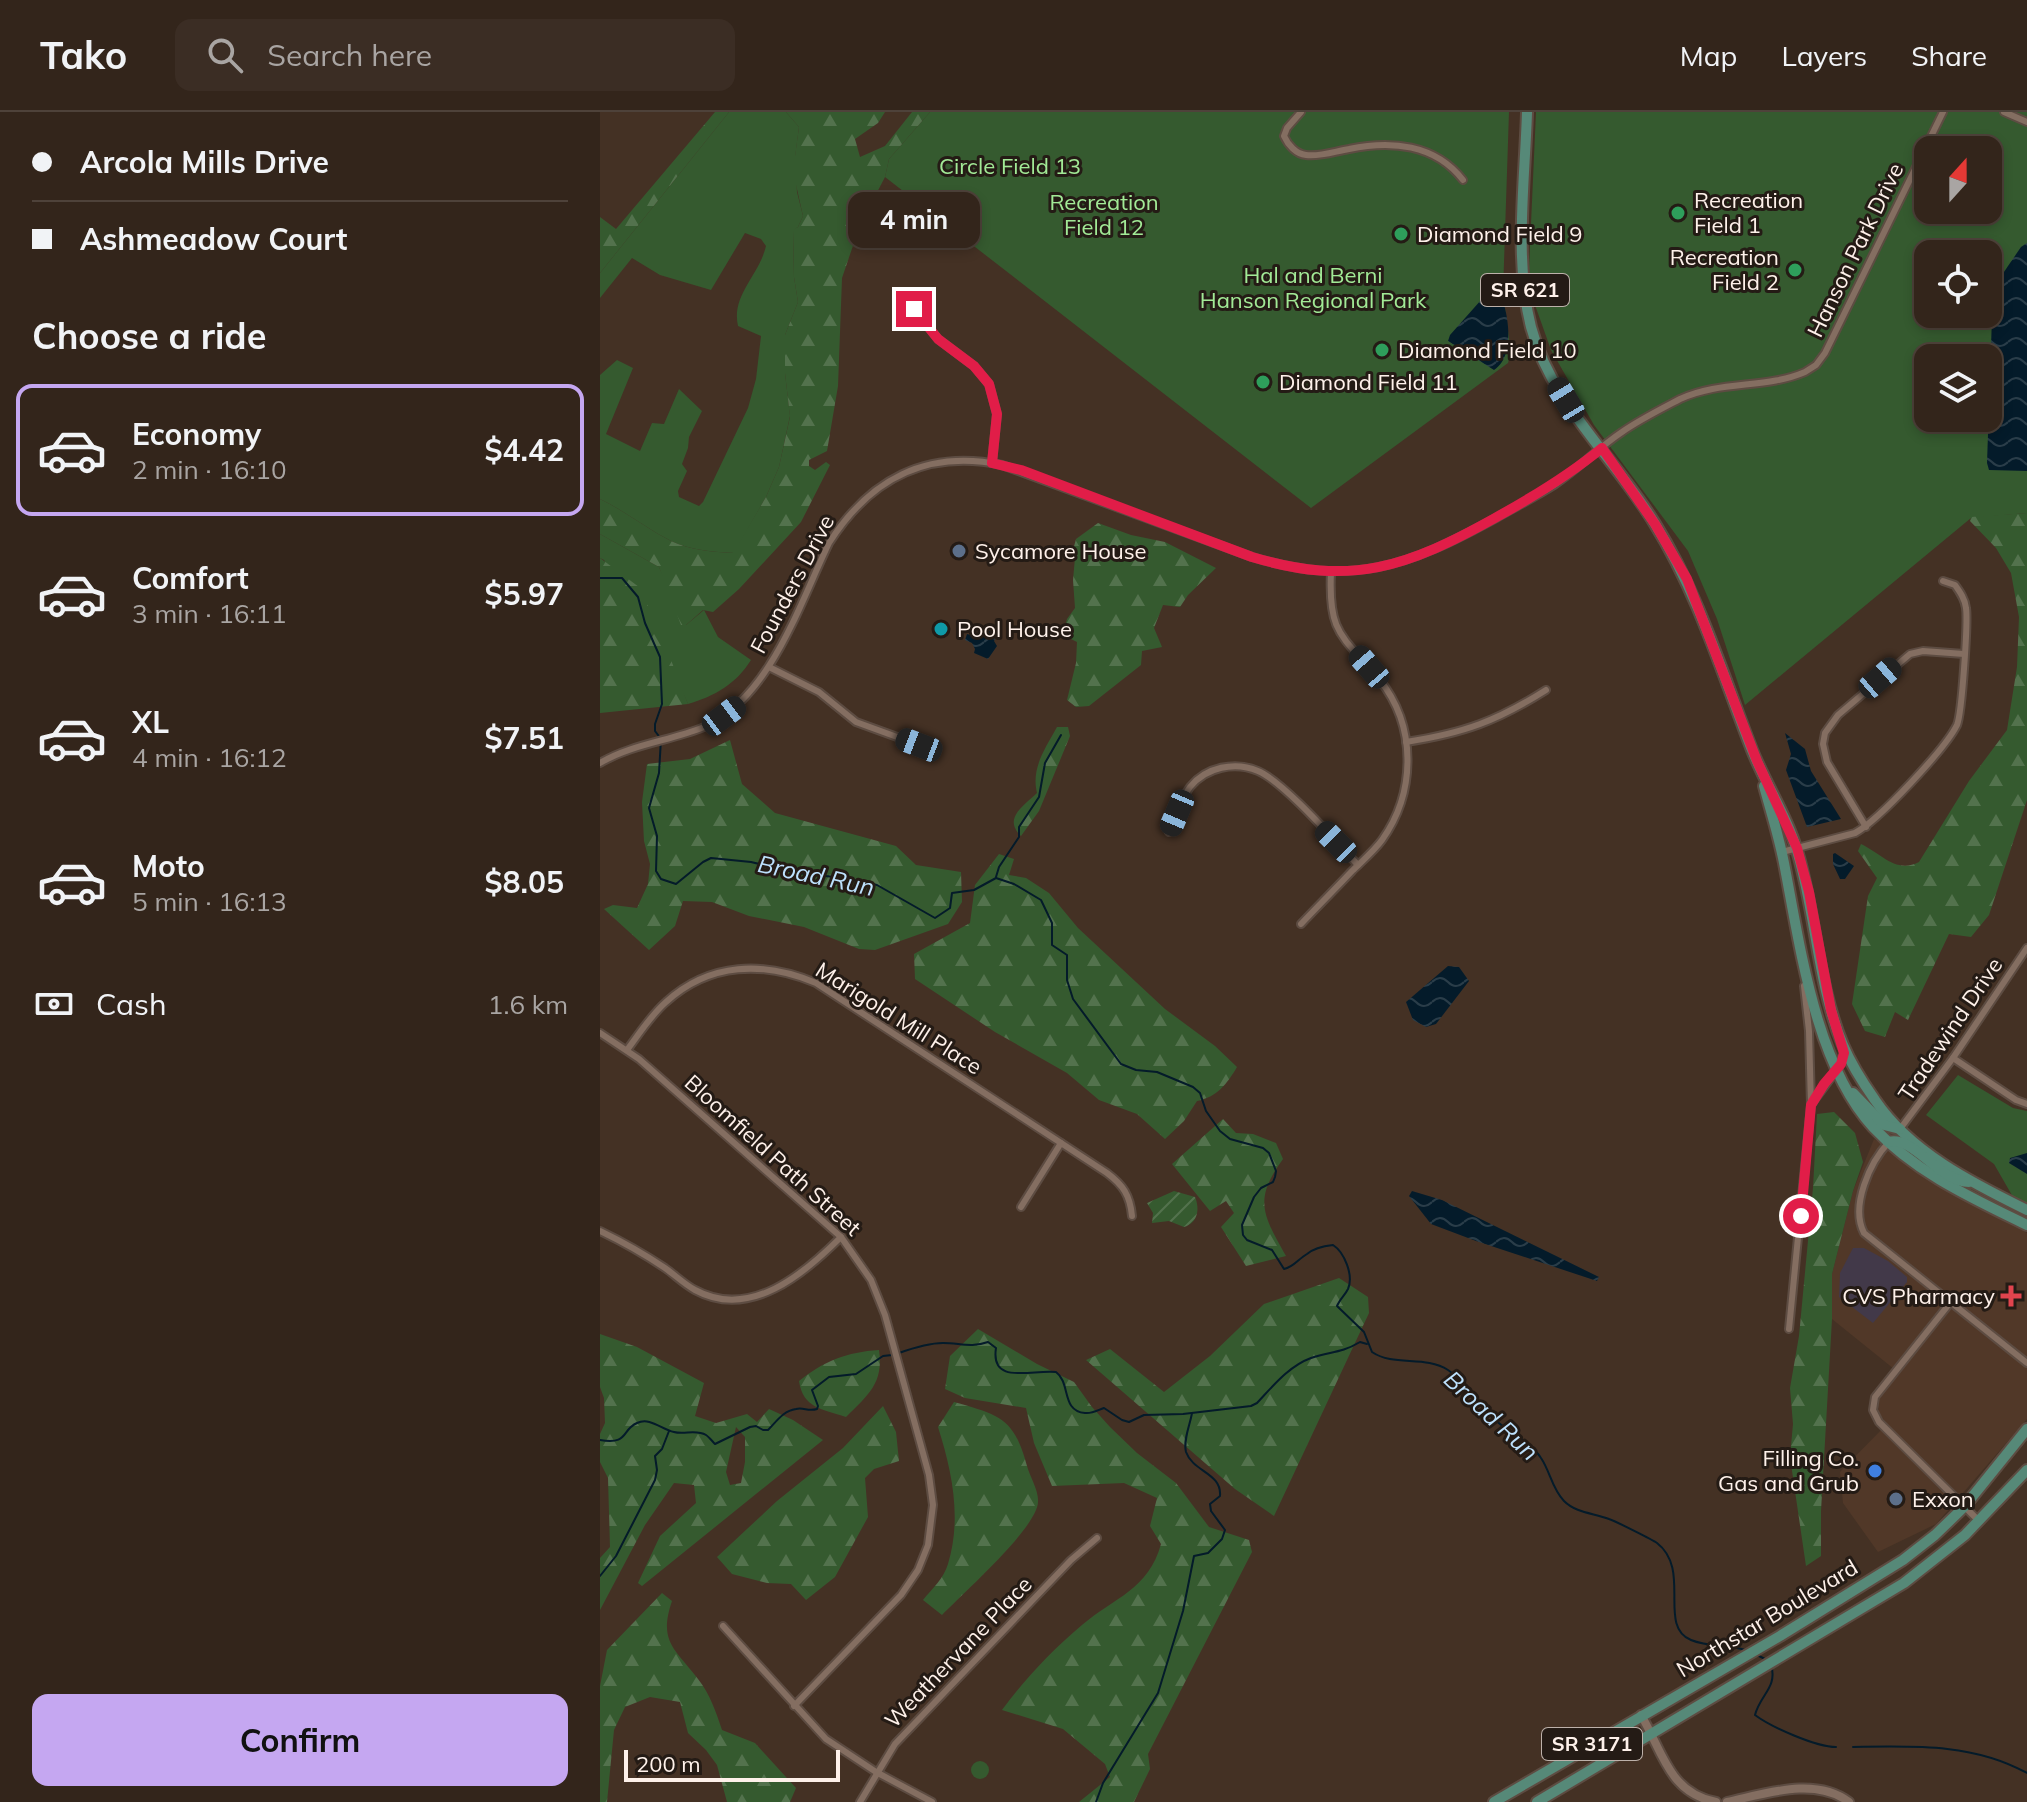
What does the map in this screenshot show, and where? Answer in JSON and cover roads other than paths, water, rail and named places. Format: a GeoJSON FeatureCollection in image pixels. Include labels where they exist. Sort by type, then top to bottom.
{"type":"FeatureCollection","features":[{"type":"Feature","properties":{"kind":"main road","name":"SR 621"},"geometry":{"type":"LineString","coordinates":[[1527,112],[1524,273],[1531,327],[1552,377],[1655,524],[1687,579],[1757,761],[1797,848],[1809,892],[1831,1010],[1843,1046]]}},
{"type":"Feature","properties":{"kind":"main road","name":"SR 621"},"geometry":{"type":"LineString","coordinates":[[1757,761],[1782,852],[1798,930]]}},
{"type":"Feature","properties":{"kind":"main road"},"geometry":{"type":"LineString","coordinates":[[1798,930],[1815,1009],[1847,1089],[1863,1115],[1889,1142],[1943,1183],[2027,1225]]}},
{"type":"Feature","properties":{"kind":"main road"},"geometry":{"type":"LineString","coordinates":[[1843,1046],[1877,1104],[1900,1129],[1972,1182],[2027,1210]]}},
{"type":"Feature","properties":{"kind":"main road"},"geometry":{"type":"LineString","coordinates":[[1847,1089],[1859,1097],[1884,1125],[1900,1129]]}},
{"type":"Feature","properties":{"kind":"main road"},"geometry":{"type":"LineString","coordinates":[[1889,1142],[1895,1140],[1906,1144],[1958,1182],[1972,1182]]}},
{"type":"Feature","properties":{"kind":"main road","name":"Northstar Boulevard"},"geometry":{"type":"LineString","coordinates":[[1494,1802],[1780,1636],[1903,1560],[1964,1507],[2027,1429]]}},
{"type":"Feature","properties":{"kind":"main road","name":"Northstar Boulevard"},"geometry":{"type":"LineString","coordinates":[[1537,1802],[1904,1583],[1979,1521],[2027,1470]]}},
{"type":"Feature","properties":{"kind":"street"},"geometry":{"type":"LineString","coordinates":[[1301,112],[1284,136],[1291,147],[1301,154],[1372,145],[1404,146],[1436,156],[1463,180]]}},
{"type":"Feature","properties":{"kind":"street","name":"Hanson Park Drive"},"geometry":{"type":"LineString","coordinates":[[1602,448],[1626,429],[1680,399],[1707,389],[1798,375],[1816,365],[1837,329],[1943,112]]}},
{"type":"Feature","properties":{"kind":"street"},"geometry":{"type":"LineString","coordinates":[[2004,112],[2027,122]]}},
{"type":"Feature","properties":{"kind":"street"},"geometry":{"type":"LineString","coordinates":[[914,309],[938,339],[974,366],[989,384],[997,414],[992,463]]}},
{"type":"Feature","properties":{"kind":"street","name":"Founders Drive"},"geometry":{"type":"LineString","coordinates":[[600,763],[704,727],[724,716],[749,695],[769,667],[829,543],[847,517],[867,496],[894,478],[931,464],[965,460],[1021,470],[1252,557],[1287,567],[1331,572],[1382,568],[1443,547],[1554,484],[1602,448]]}},
{"type":"Feature","properties":{"kind":"street"},"geometry":{"type":"LineString","coordinates":[[1301,924],[1380,843],[1399,809],[1408,770],[1406,742],[1388,692],[1336,628],[1331,613],[1331,572]]}},
{"type":"Feature","properties":{"kind":"street"},"geometry":{"type":"LineString","coordinates":[[1782,852],[1855,833],[1866,827],[1887,808],[1948,739],[1957,724],[1961,706],[1966,607],[1955,585],[1943,581]]}},
{"type":"Feature","properties":{"kind":"street"},"geometry":{"type":"LineString","coordinates":[[1866,827],[1824,754],[1823,744],[1829,724],[1910,654],[1923,651],[1964,654]]}},
{"type":"Feature","properties":{"kind":"street"},"geometry":{"type":"LineString","coordinates":[[769,667],[819,692],[856,722],[919,745]]}},
{"type":"Feature","properties":{"kind":"street"},"geometry":{"type":"LineString","coordinates":[[1406,742],[1445,736],[1495,720],[1546,690]]}},
{"type":"Feature","properties":{"kind":"street"},"geometry":{"type":"LineString","coordinates":[[1169,832],[1185,796],[1202,776],[1214,769],[1247,768],[1273,781],[1358,865]]}},
{"type":"Feature","properties":{"kind":"street","name":"SR 621"},"geometry":{"type":"LineString","coordinates":[[1789,1329],[1811,1105],[1809,1031],[1798,930]]}},
{"type":"Feature","properties":{"kind":"street","name":"Tradewind Drive"},"geometry":{"type":"LineString","coordinates":[[1900,1129],[1953,1058],[2027,948]]}},
{"type":"Feature","properties":{"kind":"street","name":"Marigold Mill Place"},"geometry":{"type":"LineString","coordinates":[[627,1050],[658,1010],[693,984],[733,969],[762,967],[777,970],[816,983],[1118,1182],[1131,1201],[1132,1216]]}},
{"type":"Feature","properties":{"kind":"street","name":"Bloomfield Path Street"},"geometry":{"type":"LineString","coordinates":[[600,1033],[627,1050],[841,1237],[871,1280],[891,1338],[932,1493],[931,1531],[925,1554],[901,1595],[794,1706]]}},
{"type":"Feature","properties":{"kind":"street"},"geometry":{"type":"LineString","coordinates":[[1811,1105],[1843,1059],[1843,1046]]}},
{"type":"Feature","properties":{"kind":"street"},"geometry":{"type":"LineString","coordinates":[[1953,1058],[2016,1100],[2027,1104]]}},
{"type":"Feature","properties":{"kind":"street"},"geometry":{"type":"LineString","coordinates":[[1889,1142],[1875,1158],[1868,1174],[1859,1214],[1861,1228],[1868,1238],[2027,1363]]}},
{"type":"Feature","properties":{"kind":"street"},"geometry":{"type":"LineString","coordinates":[[1021,1207],[1061,1143]]}},
{"type":"Feature","properties":{"kind":"street"},"geometry":{"type":"LineString","coordinates":[[600,1231],[648,1257],[698,1292],[735,1298],[756,1296],[790,1282],[841,1237]]}},
{"type":"Feature","properties":{"kind":"street"},"geometry":{"type":"LineString","coordinates":[[1950,1303],[1875,1397],[1873,1410],[1879,1422],[1979,1521]]}},
{"type":"Feature","properties":{"kind":"street","name":"Weathervane Place"},"geometry":{"type":"LineString","coordinates":[[860,1802],[895,1744],[1071,1560],[1097,1538]]}},
{"type":"Feature","properties":{"kind":"street"},"geometry":{"type":"LineString","coordinates":[[723,1626],[826,1739],[876,1772],[932,1802]]}},
{"type":"Feature","properties":{"kind":"street"},"geometry":{"type":"LineString","coordinates":[[1641,1715],[1679,1784],[1697,1797],[1716,1802]]}},
{"type":"Feature","properties":{"kind":"street"},"geometry":{"type":"LineString","coordinates":[[1727,1802],[1808,1789],[1826,1790],[1849,1802]]}},
{"type":"Feature","properties":{"kind":"water"},"geometry":{"type":"Polygon","coordinates":[[[2027,243],[2027,471],[1989,470],[1988,432],[2002,432],[2002,344],[1991,344],[1992,328],[2002,328],[2002,275],[2027,243]]]}},
{"type":"Feature","properties":{"kind":"water"},"geometry":{"type":"Polygon","coordinates":[[[1491,274],[1497,283],[1508,324],[1507,351],[1494,370],[1448,341],[1489,291],[1491,274]]]}},
{"type":"Feature","properties":{"kind":"water"},"geometry":{"type":"Polygon","coordinates":[[[984,629],[997,634],[994,641],[997,646],[988,659],[974,653],[972,643],[965,640],[967,634],[982,634],[984,629]]]}},
{"type":"Feature","properties":{"kind":"water"},"geometry":{"type":"Polygon","coordinates":[[[1785,733],[1805,749],[1811,771],[1841,819],[1807,827],[1786,770],[1791,754],[1785,733]]]}},
{"type":"Feature","properties":{"kind":"water"},"geometry":{"type":"Polygon","coordinates":[[[1835,853],[1854,866],[1845,879],[1840,879],[1833,864],[1835,853]]]}},
{"type":"Feature","properties":{"kind":"water"},"geometry":{"type":"Polygon","coordinates":[[[1448,966],[1459,967],[1469,981],[1436,1024],[1426,1027],[1413,1020],[1406,1002],[1448,966]]]}},
{"type":"Feature","properties":{"kind":"water"},"geometry":{"type":"Polygon","coordinates":[[[2027,1153],[2027,1174],[2009,1163],[2010,1158],[2027,1153]]]}},
{"type":"Feature","properties":{"kind":"water"},"geometry":{"type":"Polygon","coordinates":[[[1412,1191],[1442,1200],[1599,1277],[1597,1281],[1431,1224],[1409,1196],[1412,1191]]]}},
{"type":"Feature","properties":{"kind":"waterway","name":"Broad Run"},"geometry":{"type":"LineString","coordinates":[[600,578],[622,578],[638,597],[660,657],[662,704],[655,724],[655,731],[661,739],[659,773],[649,808],[657,836],[656,871],[661,879],[676,884],[711,858],[751,862],[797,873],[877,885],[935,918],[950,908],[952,893],[974,890],[996,878],[1014,884],[1041,900],[1052,923],[1052,945],[1067,955],[1067,980],[1073,999],[1121,1064],[1136,1070],[1157,1072],[1193,1087],[1200,1093],[1206,1111],[1220,1131],[1230,1139],[1263,1148],[1269,1153],[1276,1171],[1275,1177],[1254,1197],[1242,1225],[1247,1240],[1272,1250],[1284,1269],[1316,1249],[1333,1245],[1337,1248],[1347,1264],[1350,1277],[1348,1289],[1337,1306],[1364,1332],[1372,1352],[1390,1359],[1430,1363],[1455,1375],[1494,1419],[1536,1452],[1564,1501],[1574,1508],[1609,1519],[1642,1535],[1657,1543],[1667,1554],[1674,1582],[1676,1623],[1681,1633],[1698,1642],[1745,1650]]}},
{"type":"Feature","properties":{"kind":"waterway"},"geometry":{"type":"LineString","coordinates":[[996,877],[1019,837],[1019,827],[1039,797],[1045,763],[1061,735]]}},
{"type":"Feature","properties":{"kind":"waterway"},"geometry":{"type":"LineString","coordinates":[[899,1353],[932,1344],[988,1342],[996,1348],[996,1360],[1006,1372],[1056,1372],[1061,1377],[1069,1402],[1077,1411],[1090,1413],[1104,1408],[1129,1422],[1144,1415],[1251,1406],[1288,1371],[1303,1362],[1360,1342],[1367,1344]]}},
{"type":"Feature","properties":{"kind":"waterway"},"geometry":{"type":"LineString","coordinates":[[600,1440],[620,1439],[632,1426],[642,1422],[651,1422],[674,1432],[702,1433],[715,1444],[750,1427],[768,1430],[791,1410],[817,1409],[812,1390],[829,1377],[856,1374],[883,1356],[892,1355]]}},
{"type":"Feature","properties":{"kind":"waterway"},"geometry":{"type":"LineString","coordinates":[[1096,1802],[1103,1783],[1158,1693],[1183,1611],[1194,1556],[1208,1553],[1222,1539],[1225,1530],[1211,1511],[1210,1504],[1220,1496],[1217,1482],[1186,1452],[1192,1413]]}},
{"type":"Feature","properties":{"kind":"waterway"},"geometry":{"type":"LineString","coordinates":[[600,1576],[616,1556],[655,1480],[655,1456],[662,1449],[669,1431]]}},
{"type":"Feature","properties":{"kind":"waterway","name":"Broad Run"},"geometry":{"type":"LineString","coordinates":[[1755,1654],[1767,1660]]}},
{"type":"Feature","properties":{"kind":"waterway","name":"Broad Run"},"geometry":{"type":"LineString","coordinates":[[1771,1665],[1772,1679],[1755,1715],[1794,1736],[1836,1747]]}},
{"type":"Feature","properties":{"kind":"waterway","name":"Broad Run"},"geometry":{"type":"LineString","coordinates":[[1853,1747],[1920,1747],[1964,1751],[2006,1763],[2027,1773]]}},
{"type":"Feature","properties":{"kind":"place","name":"Recreation Field 1"},"geometry":{"type":"Point","coordinates":[1678,213]}},
{"type":"Feature","properties":{"kind":"place","name":"Diamond Field 9"},"geometry":{"type":"Point","coordinates":[1401,234]}},
{"type":"Feature","properties":{"kind":"place","name":"Recreation Field 2"},"geometry":{"type":"Point","coordinates":[1795,270]}},
{"type":"Feature","properties":{"kind":"place","name":"Diamond Field 10"},"geometry":{"type":"Point","coordinates":[1382,350]}},
{"type":"Feature","properties":{"kind":"place","name":"Diamond Field 11"},"geometry":{"type":"Point","coordinates":[1263,382]}},
{"type":"Feature","properties":{"kind":"place","name":"Sycamore House"},"geometry":{"type":"Point","coordinates":[959,551]}},
{"type":"Feature","properties":{"kind":"place","name":"Pool House"},"geometry":{"type":"Point","coordinates":[941,629]}},
{"type":"Feature","properties":{"kind":"place","name":"CVS Pharmacy"},"geometry":{"type":"Point","coordinates":[2011,1296]}},
{"type":"Feature","properties":{"kind":"place","name":"Filling Co. Gas and Grub"},"geometry":{"type":"Point","coordinates":[1875,1471]}},
{"type":"Feature","properties":{"kind":"place","name":"Exxon"},"geometry":{"type":"Point","coordinates":[1896,1499]}},
{"type":"Feature","properties":{"kind":"park label","name":"Circle Field 13"},"geometry":{"type":"Point","coordinates":[1010,166]}},
{"type":"Feature","properties":{"kind":"park label","name":"Recreation Field 12"},"geometry":{"type":"Point","coordinates":[1104,214]}},
{"type":"Feature","properties":{"kind":"park label","name":"Hal and Berni Hanson Regional Park"},"geometry":{"type":"Point","coordinates":[1313,288]}}]}
